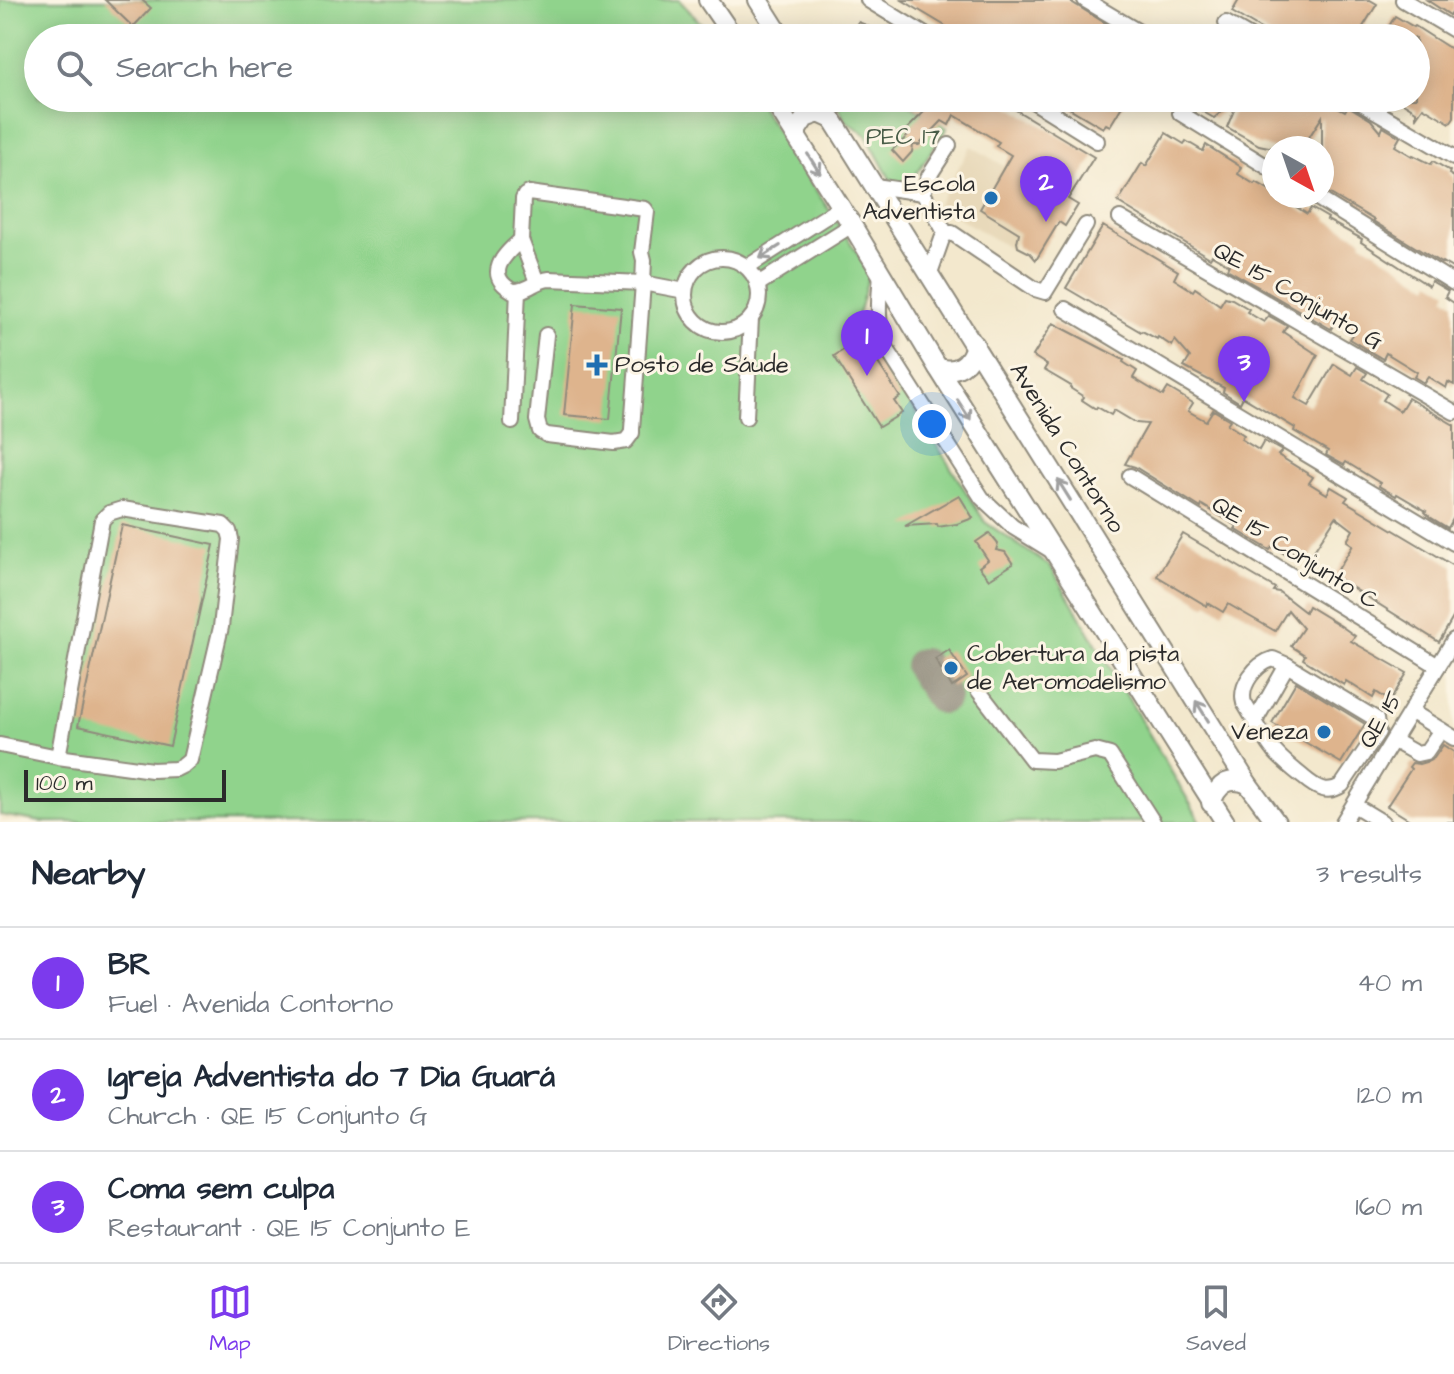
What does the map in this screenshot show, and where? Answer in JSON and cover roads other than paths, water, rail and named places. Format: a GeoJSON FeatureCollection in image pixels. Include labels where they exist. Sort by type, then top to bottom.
{"type":"FeatureCollection","features":[{"type":"Feature","properties":{"kind":"main road"},"geometry":{"type":"LineString","coordinates":[[708,0],[724,24]]}},
{"type":"Feature","properties":{"kind":"main road"},"geometry":{"type":"LineString","coordinates":[[758,0],[773,24]]}},
{"type":"Feature","properties":{"kind":"main road"},"geometry":{"type":"LineString","coordinates":[[781,112],[938,368],[1225,822]]}},
{"type":"Feature","properties":{"kind":"main road","name":"Avenida Contorno"},"geometry":{"type":"LineString","coordinates":[[828,112],[1248,784],[1276,822]]}},
{"type":"Feature","properties":{"kind":"main road"},"geometry":{"type":"LineString","coordinates":[[797,137],[800,123],[805,118],[819,113],[832,119]]}},
{"type":"Feature","properties":{"kind":"main road"},"geometry":{"type":"LineString","coordinates":[[938,368],[947,371],[966,364],[975,345]]}},
{"type":"Feature","properties":{"kind":"main road"},"geometry":{"type":"LineString","coordinates":[[1211,803],[1224,782],[1233,780],[1248,784]]}},
{"type":"Feature","properties":{"kind":"street"},"geometry":{"type":"LineString","coordinates":[[868,0],[907,24]]}},
{"type":"Feature","properties":{"kind":"street"},"geometry":{"type":"LineString","coordinates":[[1085,0],[1125,24]]}},
{"type":"Feature","properties":{"kind":"street"},"geometry":{"type":"LineString","coordinates":[[1403,0],[1454,30]]}},
{"type":"Feature","properties":{"kind":"street"},"geometry":{"type":"LineString","coordinates":[[1050,112],[1097,141]]}},
{"type":"Feature","properties":{"kind":"street"},"geometry":{"type":"LineString","coordinates":[[1377,112],[1454,157]]}},
{"type":"Feature","properties":{"kind":"street"},"geometry":{"type":"LineString","coordinates":[[1180,113],[1262,164]]}},
{"type":"Feature","properties":{"kind":"street"},"geometry":{"type":"LineString","coordinates":[[946,234],[923,193],[929,176],[949,145]]}},
{"type":"Feature","properties":{"kind":"street"},"geometry":{"type":"LineString","coordinates":[[875,186],[923,193]]}},
{"type":"Feature","properties":{"kind":"street"},"geometry":{"type":"LineString","coordinates":[[537,282],[521,240],[525,195],[529,193],[645,209],[647,212],[632,433],[626,441],[587,440],[547,435],[540,431],[537,420],[546,335]]}},
{"type":"Feature","properties":{"kind":"street"},"geometry":{"type":"LineString","coordinates":[[747,267],[841,207]]}},
{"type":"Feature","properties":{"kind":"street"},"geometry":{"type":"LineString","coordinates":[[1333,208],[1454,283]]}},
{"type":"Feature","properties":{"kind":"street","name":"QE 15 Conjunto G"},"geometry":{"type":"LineString","coordinates":[[1120,218],[1454,412]]}},
{"type":"Feature","properties":{"kind":"street"},"geometry":{"type":"LineString","coordinates":[[758,284],[852,225]]}},
{"type":"Feature","properties":{"kind":"street"},"geometry":{"type":"LineString","coordinates":[[930,273],[942,239],[952,233],[1045,292],[1086,225]]}},
{"type":"Feature","properties":{"kind":"street"},"geometry":{"type":"LineString","coordinates":[[521,240],[500,261],[498,272],[508,288],[524,290],[549,279],[643,283],[685,291]]}},
{"type":"Feature","properties":{"kind":"street"},"geometry":{"type":"LineString","coordinates":[[715,258],[739,262],[747,267],[758,284],[757,308],[742,327],[731,331],[707,330],[689,314],[685,303],[688,280],[704,262],[715,258]]}},
{"type":"Feature","properties":{"kind":"street"},"geometry":{"type":"LineString","coordinates":[[881,273],[878,321],[885,346],[982,498],[1013,527],[1056,553]]}},
{"type":"Feature","properties":{"kind":"street"},"geometry":{"type":"LineString","coordinates":[[512,422],[518,291]]}},
{"type":"Feature","properties":{"kind":"street"},"geometry":{"type":"LineString","coordinates":[[1065,309],[1454,543]]}},
{"type":"Feature","properties":{"kind":"street"},"geometry":{"type":"LineString","coordinates":[[746,417],[751,318]]}},
{"type":"Feature","properties":{"kind":"street","name":"QE 15 Conjunto C"},"geometry":{"type":"LineString","coordinates":[[1130,476],[1438,666]]}},
{"type":"Feature","properties":{"kind":"street"},"geometry":{"type":"LineString","coordinates":[[0,745],[58,757],[167,770],[176,769],[190,760],[221,627],[231,539],[223,525],[122,509],[109,513],[102,520],[58,757]]}},
{"type":"Feature","properties":{"kind":"street","name":"QE 15"},"geometry":{"type":"LineString","coordinates":[[1343,822],[1454,640]]}},
{"type":"Feature","properties":{"kind":"street"},"geometry":{"type":"LineString","coordinates":[[1273,659],[1287,665],[1376,719],[1378,732],[1342,785],[1331,791],[1315,786],[1281,759],[1242,699],[1243,689],[1264,662],[1273,659]]}},
{"type":"Feature","properties":{"kind":"street"},"geometry":{"type":"LineString","coordinates":[[1255,721],[1287,665]]}},
{"type":"Feature","properties":{"kind":"street"},"geometry":{"type":"LineString","coordinates":[[978,690],[1032,760],[1054,761],[1095,751],[1110,755],[1153,822]]}},
{"type":"Feature","properties":{"kind":"street"},"geometry":{"type":"LineString","coordinates":[[1394,741],[1422,754],[1448,734],[1412,712]]}},
{"type":"Feature","properties":{"kind":"street"},"geometry":{"type":"LineString","coordinates":[[1368,745],[1386,754]]}},
{"type":"Feature","properties":{"kind":"street"},"geometry":{"type":"LineString","coordinates":[[1354,805],[1382,822]]}},
{"type":"Feature","properties":{"kind":"place","name":"Escola Adventista"},"geometry":{"type":"Point","coordinates":[991,198]}},
{"type":"Feature","properties":{"kind":"place","name":"Igreja Adventista do 7 Dia Guará"},"geometry":{"type":"Point","coordinates":[1046,222]}},
{"type":"Feature","properties":{"kind":"place","name":"Posto de Sáude"},"geometry":{"type":"Point","coordinates":[597,365]}},
{"type":"Feature","properties":{"kind":"place","name":"BR"},"geometry":{"type":"Point","coordinates":[867,376]}},
{"type":"Feature","properties":{"kind":"place","name":"Coma sem culpa"},"geometry":{"type":"Point","coordinates":[1244,402]}},
{"type":"Feature","properties":{"kind":"place","name":"Cobertura da pista de Aeromodelismo"},"geometry":{"type":"Point","coordinates":[951,668]}},
{"type":"Feature","properties":{"kind":"place","name":"Veneza"},"geometry":{"type":"Point","coordinates":[1324,732]}},
{"type":"Feature","properties":{"kind":"park label","name":"PEC 17"},"geometry":{"type":"Point","coordinates":[903,137]}}]}
